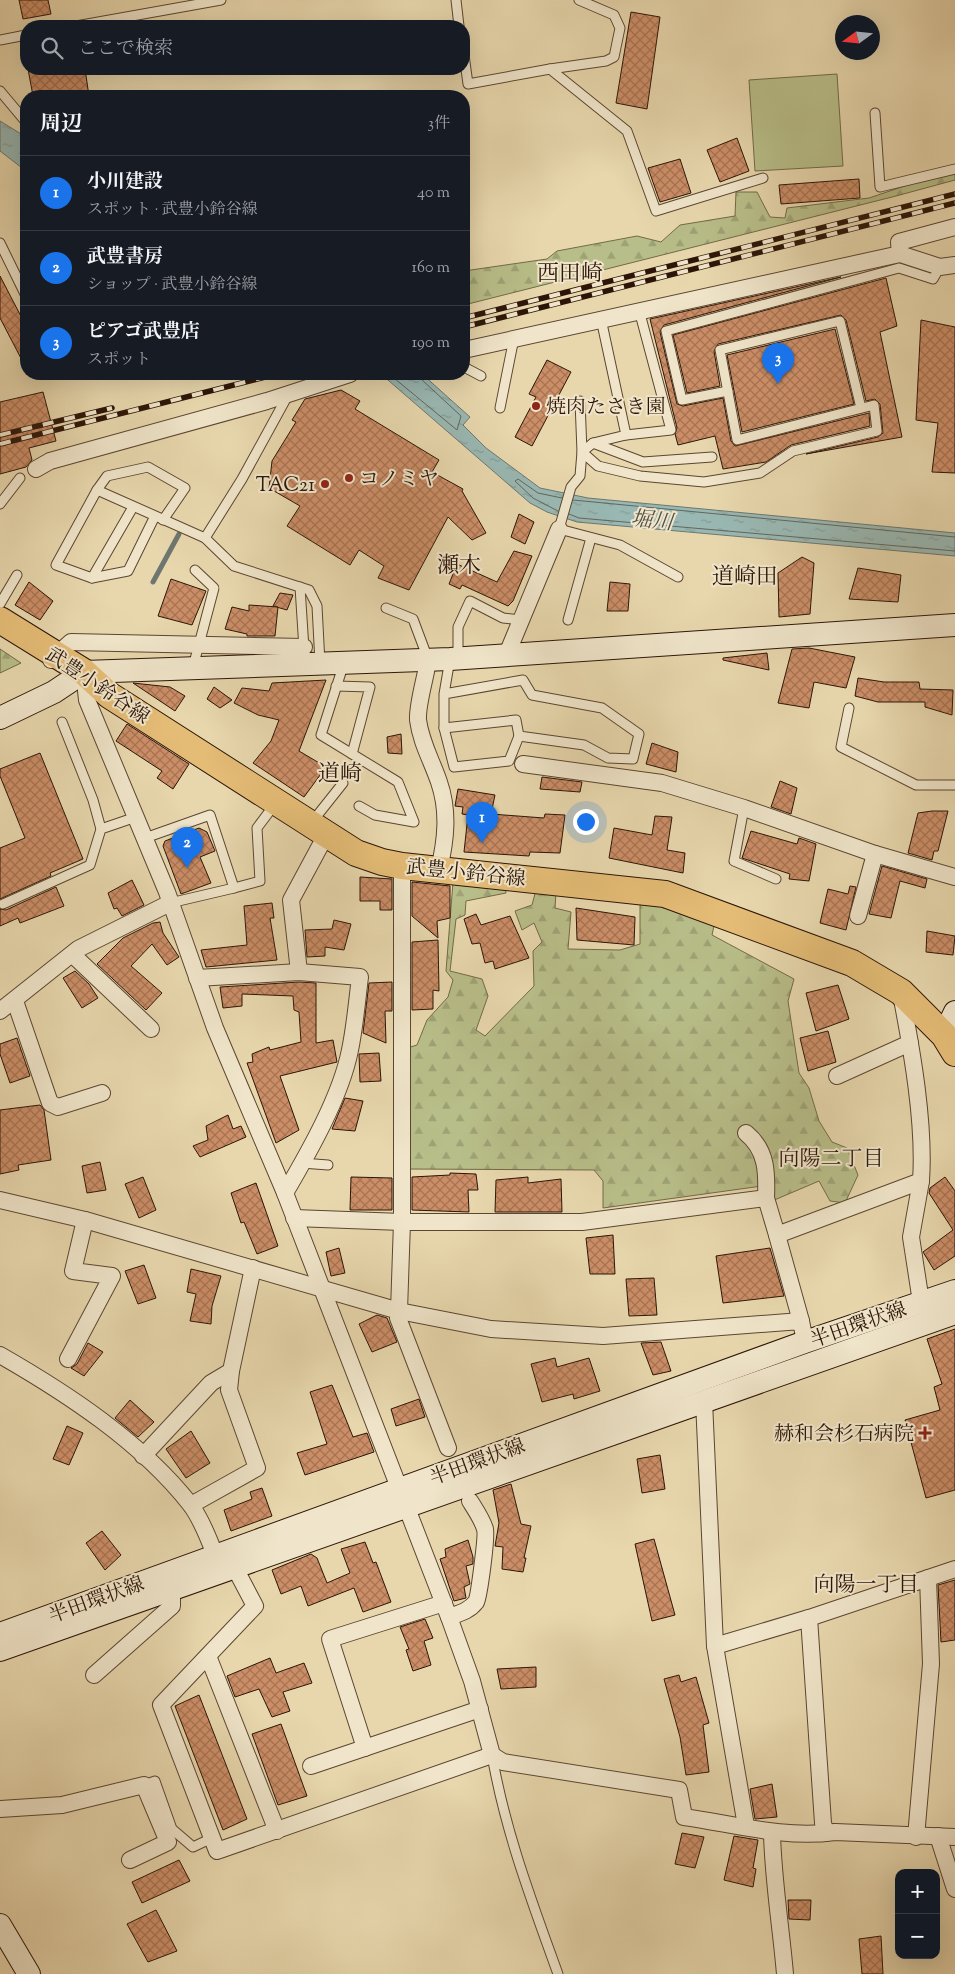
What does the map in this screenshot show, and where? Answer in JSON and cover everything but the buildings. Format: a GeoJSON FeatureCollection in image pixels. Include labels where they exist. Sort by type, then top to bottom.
{"type":"FeatureCollection","features":[{"type":"Feature","properties":{"kind":"main road","name":"武豊小鈴谷線"},"geometry":{"type":"LineString","coordinates":[[0,620],[52,660],[84,672],[109,695],[356,853],[382,862],[402,866],[665,894],[852,963],[901,992],[949,1044]]}},
{"type":"Feature","properties":{"kind":"main road"},"geometry":{"type":"LineString","coordinates":[[0,718],[54,692],[84,672],[192,670],[310,659],[344,663],[445,659],[955,625]]}},
{"type":"Feature","properties":{"kind":"main road"},"geometry":{"type":"LineString","coordinates":[[949,1044],[955,1012]]}},
{"type":"Feature","properties":{"kind":"main road","name":"半田環状線"},"geometry":{"type":"LineString","coordinates":[[0,1650],[172,1588],[235,1568],[803,1332],[921,1302],[955,1291]]}},
{"type":"Feature","properties":{"kind":"main road","name":"半田環状線"},"geometry":{"type":"LineString","coordinates":[[0,1634],[216,1555],[403,1498],[704,1401],[955,1313]]}},
{"type":"Feature","properties":{"kind":"main road"},"geometry":{"type":"LineString","coordinates":[[0,1925],[29,1974]]}},
{"type":"Feature","properties":{"kind":"street"},"geometry":{"type":"LineString","coordinates":[[900,254],[899,242],[955,227]]}},
{"type":"Feature","properties":{"kind":"street"},"geometry":{"type":"LineString","coordinates":[[470,349],[639,310],[758,287],[900,254],[948,266]]}},
{"type":"Feature","properties":{"kind":"street"},"geometry":{"type":"LineString","coordinates":[[36,469],[50,461],[331,380]]}},
{"type":"Feature","properties":{"kind":"street"},"geometry":{"type":"LineString","coordinates":[[507,654],[558,529]]}},
{"type":"Feature","properties":{"kind":"street"},"geometry":{"type":"LineString","coordinates":[[52,660],[71,642],[198,643],[310,659]]}},
{"type":"Feature","properties":{"kind":"street"},"geometry":{"type":"LineString","coordinates":[[439,869],[444,846],[446,812],[439,782],[425,749],[418,719],[445,659]]}},
{"type":"Feature","properties":{"kind":"street"},"geometry":{"type":"LineString","coordinates":[[84,672],[88,700],[145,838],[215,1028],[323,1289],[446,1610],[480,1709],[492,1755],[504,1762],[679,1790],[684,1817],[746,1826],[772,1833],[955,1837]]}},
{"type":"Feature","properties":{"kind":"street"},"geometry":{"type":"LineString","coordinates":[[523,764],[662,783],[744,808],[875,854],[955,877]]}},
{"type":"Feature","properties":{"kind":"street"},"geometry":{"type":"LineString","coordinates":[[299,972],[292,900],[318,830]]}},
{"type":"Feature","properties":{"kind":"street"},"geometry":{"type":"LineString","coordinates":[[858,916],[875,854]]}},
{"type":"Feature","properties":{"kind":"street"},"geometry":{"type":"LineString","coordinates":[[402,866],[402,1222],[398,1318],[448,1448]]}},
{"type":"Feature","properties":{"kind":"street"},"geometry":{"type":"LineString","coordinates":[[0,1011],[73,955],[78,949],[170,903]]}},
{"type":"Feature","properties":{"kind":"street"},"geometry":{"type":"LineString","coordinates":[[73,955],[151,1029]]}},
{"type":"Feature","properties":{"kind":"street"},"geometry":{"type":"LineString","coordinates":[[196,978],[299,972],[360,977],[350,1050],[342,1078],[302,1163],[284,1193]]}},
{"type":"Feature","properties":{"kind":"street"},"geometry":{"type":"LineString","coordinates":[[901,992],[910,1043],[922,1159],[921,1181],[911,1237],[921,1302]]}},
{"type":"Feature","properties":{"kind":"street"},"geometry":{"type":"LineString","coordinates":[[15,1001],[50,1103],[58,1107],[102,1093]]}},
{"type":"Feature","properties":{"kind":"street"},"geometry":{"type":"LineString","coordinates":[[837,1076],[910,1043]]}},
{"type":"Feature","properties":{"kind":"street"},"geometry":{"type":"LineString","coordinates":[[0,1200],[85,1220],[399,1312],[491,1329],[603,1336],[803,1332],[766,1198],[767,1174],[765,1162],[760,1149],[746,1133]]}},
{"type":"Feature","properties":{"kind":"street"},"geometry":{"type":"LineString","coordinates":[[777,1235],[921,1181]]}},
{"type":"Feature","properties":{"kind":"street"},"geometry":{"type":"LineString","coordinates":[[294,1218],[402,1222],[582,1222],[766,1198]]}},
{"type":"Feature","properties":{"kind":"street"},"geometry":{"type":"LineString","coordinates":[[68,1359],[112,1276],[73,1271],[85,1220]]}},
{"type":"Feature","properties":{"kind":"street"},"geometry":{"type":"LineString","coordinates":[[191,1505],[256,1468],[229,1390],[231,1371],[253,1268]]}},
{"type":"Feature","properties":{"kind":"street"},"geometry":{"type":"LineString","coordinates":[[0,1355],[79,1403],[143,1456],[191,1505],[216,1555]]}},
{"type":"Feature","properties":{"kind":"street"},"geometry":{"type":"LineString","coordinates":[[143,1456],[211,1383],[231,1371]]}},
{"type":"Feature","properties":{"kind":"street"},"geometry":{"type":"LineString","coordinates":[[704,1401],[715,1646],[746,1826]]}},
{"type":"Feature","properties":{"kind":"street"},"geometry":{"type":"LineString","coordinates":[[364,1748],[330,1639],[446,1610],[469,1610],[478,1600],[484,1557],[485,1529],[470,1501]]}},
{"type":"Feature","properties":{"kind":"street"},"geometry":{"type":"LineString","coordinates":[[235,1568],[255,1606],[161,1705],[217,1851],[492,1755]]}},
{"type":"Feature","properties":{"kind":"street"},"geometry":{"type":"LineString","coordinates":[[715,1646],[809,1618],[955,1569]]}},
{"type":"Feature","properties":{"kind":"street"},"geometry":{"type":"LineString","coordinates":[[916,1837],[931,1664],[928,1578]]}},
{"type":"Feature","properties":{"kind":"street"},"geometry":{"type":"LineString","coordinates":[[94,1675],[172,1606],[172,1588]]}},
{"type":"Feature","properties":{"kind":"street"},"geometry":{"type":"LineString","coordinates":[[809,1618],[823,1823],[826,1833]]}},
{"type":"Feature","properties":{"kind":"street"},"geometry":{"type":"LineString","coordinates":[[208,1656],[277,1831]]}},
{"type":"Feature","properties":{"kind":"street"},"geometry":{"type":"LineString","coordinates":[[311,1766],[480,1709]]}},
{"type":"Feature","properties":{"kind":"street"},"geometry":{"type":"LineString","coordinates":[[0,1809],[62,1805],[144,1785],[168,1842],[130,1860]]}},
{"type":"Feature","properties":{"kind":"street"},"geometry":{"type":"LineString","coordinates":[[772,1833],[775,1889],[782,1930],[785,1974]]}},
{"type":"Feature","properties":{"kind":"street"},"geometry":{"type":"LineString","coordinates":[[938,1836],[955,1889]]}},
{"type":"Feature","properties":{"kind":"lane"},"geometry":{"type":"LineString","coordinates":[[109,20],[220,0]]}},
{"type":"Feature","properties":{"kind":"lane"},"geometry":{"type":"LineString","coordinates":[[456,0],[459,20]]}},
{"type":"Feature","properties":{"kind":"lane"},"geometry":{"type":"LineString","coordinates":[[467,75],[468,84],[606,61],[614,56],[620,28],[614,15],[579,0]]}},
{"type":"Feature","properties":{"kind":"lane"},"geometry":{"type":"LineString","coordinates":[[0,40],[20,36]]}},
{"type":"Feature","properties":{"kind":"lane"},"geometry":{"type":"LineString","coordinates":[[550,70],[627,131],[656,211],[764,178]]}},
{"type":"Feature","properties":{"kind":"lane"},"geometry":{"type":"LineString","coordinates":[[0,91],[20,115]]}},
{"type":"Feature","properties":{"kind":"lane"},"geometry":{"type":"LineString","coordinates":[[875,113],[880,187],[955,170]]}},
{"type":"Feature","properties":{"kind":"lane"},"geometry":{"type":"LineString","coordinates":[[0,244],[20,284]]}},
{"type":"Feature","properties":{"kind":"lane"},"geometry":{"type":"LineString","coordinates":[[728,391],[682,400],[666,331],[899,268],[933,279],[948,266]]}},
{"type":"Feature","properties":{"kind":"lane"},"geometry":{"type":"LineString","coordinates":[[582,452],[592,443],[626,435],[671,430],[639,310]]}},
{"type":"Feature","properties":{"kind":"lane"},"geometry":{"type":"LineString","coordinates":[[601,319],[626,435]]}},
{"type":"Feature","properties":{"kind":"lane"},"geometry":{"type":"LineString","coordinates":[[582,452],[598,466],[640,476],[704,482],[760,473],[794,451],[877,431],[874,405],[737,440],[720,350],[840,321],[861,408]]}},
{"type":"Feature","properties":{"kind":"lane"},"geometry":{"type":"LineString","coordinates":[[500,408],[514,338]]}},
{"type":"Feature","properties":{"kind":"lane"},"geometry":{"type":"LineString","coordinates":[[470,370],[481,376]]}},
{"type":"Feature","properties":{"kind":"lane"},"geometry":{"type":"LineString","coordinates":[[205,538],[242,480],[290,393]]}},
{"type":"Feature","properties":{"kind":"lane"},"geometry":{"type":"LineString","coordinates":[[580,400],[582,452],[580,476],[571,487],[558,529],[620,545],[678,577]]}},
{"type":"Feature","properties":{"kind":"lane"},"geometry":{"type":"LineString","coordinates":[[592,443],[643,462],[712,458]]}},
{"type":"Feature","properties":{"kind":"lane"},"geometry":{"type":"LineString","coordinates":[[148,467],[185,488],[159,518],[128,571],[92,578],[56,565],[97,490],[107,476],[148,467]]}},
{"type":"Feature","properties":{"kind":"lane"},"geometry":{"type":"LineString","coordinates":[[0,504],[20,478]]}},
{"type":"Feature","properties":{"kind":"lane"},"geometry":{"type":"LineString","coordinates":[[97,490],[205,538],[234,566],[308,590],[317,606],[310,659]]}},
{"type":"Feature","properties":{"kind":"lane"},"geometry":{"type":"LineString","coordinates":[[92,578],[133,507]]}},
{"type":"Feature","properties":{"kind":"lane"},"geometry":{"type":"LineString","coordinates":[[568,620],[592,538]]}},
{"type":"Feature","properties":{"kind":"lane"},"geometry":{"type":"LineString","coordinates":[[192,670],[214,588],[195,570]]}},
{"type":"Feature","properties":{"kind":"lane"},"geometry":{"type":"LineString","coordinates":[[0,604],[17,575]]}},
{"type":"Feature","properties":{"kind":"lane"},"geometry":{"type":"LineString","coordinates":[[300,587],[310,659]]}},
{"type":"Feature","properties":{"kind":"lane"},"geometry":{"type":"LineString","coordinates":[[444,728],[516,720],[519,736],[509,761],[454,767],[444,728],[445,659],[470,601],[503,618],[520,620]]}},
{"type":"Feature","properties":{"kind":"lane"},"geometry":{"type":"LineString","coordinates":[[386,608],[413,619],[445,659]]}},
{"type":"Feature","properties":{"kind":"lane"},"geometry":{"type":"LineString","coordinates":[[344,663],[321,735],[398,782],[414,822],[375,815],[359,806]]}},
{"type":"Feature","properties":{"kind":"lane"},"geometry":{"type":"LineString","coordinates":[[444,694],[523,680],[532,695],[602,708],[639,734],[633,760],[608,758],[584,745],[519,736]]}},
{"type":"Feature","properties":{"kind":"lane"},"geometry":{"type":"LineString","coordinates":[[336,686],[370,687],[352,754]]}},
{"type":"Feature","properties":{"kind":"lane"},"geometry":{"type":"LineString","coordinates":[[849,708],[841,747],[916,785],[955,784]]}},
{"type":"Feature","properties":{"kind":"lane"},"geometry":{"type":"LineString","coordinates":[[3,904],[90,865],[101,829],[94,800],[62,722]]}},
{"type":"Feature","properties":{"kind":"lane"},"geometry":{"type":"LineString","coordinates":[[318,830],[343,783]]}},
{"type":"Feature","properties":{"kind":"lane"},"geometry":{"type":"LineString","coordinates":[[170,903],[260,881],[258,828],[276,802]]}},
{"type":"Feature","properties":{"kind":"lane"},"geometry":{"type":"LineString","coordinates":[[744,808],[734,860],[776,879]]}},
{"type":"Feature","properties":{"kind":"lane"},"geometry":{"type":"LineString","coordinates":[[145,838],[210,815],[234,888]]}},
{"type":"Feature","properties":{"kind":"lane"},"geometry":{"type":"LineString","coordinates":[[101,829],[136,817]]}},
{"type":"Feature","properties":{"kind":"lane"},"geometry":{"type":"LineString","coordinates":[[302,1163],[328,1165]]}},
{"type":"Feature","properties":{"kind":"lane"},"geometry":{"type":"LineString","coordinates":[[492,1755],[498,1790],[515,1852],[558,1974]]}},
{"type":"Feature","properties":{"kind":"lane"},"geometry":{"type":"LineString","coordinates":[[144,1785],[155,1781],[172,1828],[192,1847],[212,1838]]}},
{"type":"Feature","properties":{"kind":"green space"},"geometry":{"type":"Polygon","coordinates":[[[837,74],[843,166],[755,171],[749,80],[837,74]]]}},
{"type":"Feature","properties":{"kind":"green space"},"geometry":{"type":"Polygon","coordinates":[[[955,169],[955,180],[470,303],[470,270],[547,259],[557,251],[637,236],[661,242],[680,225],[735,216],[736,192],[757,192],[770,217],[785,218],[787,208],[869,198],[955,169]]]}},
{"type":"Feature","properties":{"kind":"green space"},"geometry":{"type":"Polygon","coordinates":[[[0,649],[21,663],[0,673],[0,649]]]}},
{"type":"Feature","properties":{"kind":"green space"},"geometry":{"type":"Polygon","coordinates":[[[453,882],[505,885],[506,893],[466,901],[465,915],[456,919],[450,971],[482,979],[488,996],[476,1030],[485,1036],[534,986],[533,951],[542,942],[534,923],[522,930],[515,911],[532,905],[536,890],[556,892],[555,908],[571,912],[568,949],[620,950],[640,944],[640,903],[662,905],[715,921],[712,935],[794,979],[788,1001],[799,1073],[809,1088],[819,1121],[832,1142],[847,1148],[858,1175],[845,1203],[830,1201],[819,1181],[772,1201],[762,1186],[603,1208],[603,1181],[594,1170],[407,1169],[407,1048],[417,1045],[427,1020],[448,997],[453,980],[446,971],[453,882]]]}},
{"type":"Feature","properties":{"kind":"water"},"geometry":{"type":"Polygon","coordinates":[[[0,121],[20,133],[20,166],[0,151],[0,121]]]}},
{"type":"Feature","properties":{"kind":"water","name":"堀川"},"geometry":{"type":"Polygon","coordinates":[[[388,380],[429,380],[470,417],[463,425],[486,448],[540,488],[588,498],[955,533],[955,556],[577,522],[547,512],[530,503],[388,380]]]}},
{"type":"Feature","properties":{"kind":"waterway"},"geometry":{"type":"LineString","coordinates":[[153,582],[179,534]]}},
{"type":"Feature","properties":{"kind":"railway"},"geometry":{"type":"LineString","coordinates":[[470,316],[955,194]]}},
{"type":"Feature","properties":{"kind":"railway"},"geometry":{"type":"LineString","coordinates":[[470,325],[955,203]]}},
{"type":"Feature","properties":{"kind":"railway"},"geometry":{"type":"LineString","coordinates":[[0,444],[253,380]]}},
{"type":"Feature","properties":{"kind":"railway"},"geometry":{"type":"LineString","coordinates":[[0,435],[112,408]]}},
{"type":"Feature","properties":{"kind":"place","name":"ピアゴ武豊店"},"geometry":{"type":"Point","coordinates":[778,384]}},
{"type":"Feature","properties":{"kind":"place","name":"焼肉たさき園"},"geometry":{"type":"Point","coordinates":[536,406]}},
{"type":"Feature","properties":{"kind":"place","name":"コノミヤ"},"geometry":{"type":"Point","coordinates":[349,478]}},
{"type":"Feature","properties":{"kind":"place","name":"TAC21"},"geometry":{"type":"Point","coordinates":[325,484]}},
{"type":"Feature","properties":{"kind":"place","name":"小川建設"},"geometry":{"type":"Point","coordinates":[482,843]}},
{"type":"Feature","properties":{"kind":"place","name":"武豊書房"},"geometry":{"type":"Point","coordinates":[187,868]}},
{"type":"Feature","properties":{"kind":"place","name":"赫和会杉石病院"},"geometry":{"type":"Point","coordinates":[925,1433]}},
{"type":"Feature","properties":{"kind":"district","name":"西田崎"},"geometry":{"type":"Point","coordinates":[570,272]}},
{"type":"Feature","properties":{"kind":"district","name":"瀬木"},"geometry":{"type":"Point","coordinates":[459,564]}},
{"type":"Feature","properties":{"kind":"district","name":"道崎田"},"geometry":{"type":"Point","coordinates":[745,575]}},
{"type":"Feature","properties":{"kind":"district","name":"道崎"},"geometry":{"type":"Point","coordinates":[340,772]}},
{"type":"Feature","properties":{"kind":"district","name":"向陽二丁目"},"geometry":{"type":"Point","coordinates":[831,1158]}},
{"type":"Feature","properties":{"kind":"district","name":"向陽一丁目"},"geometry":{"type":"Point","coordinates":[866,1584]}}]}
